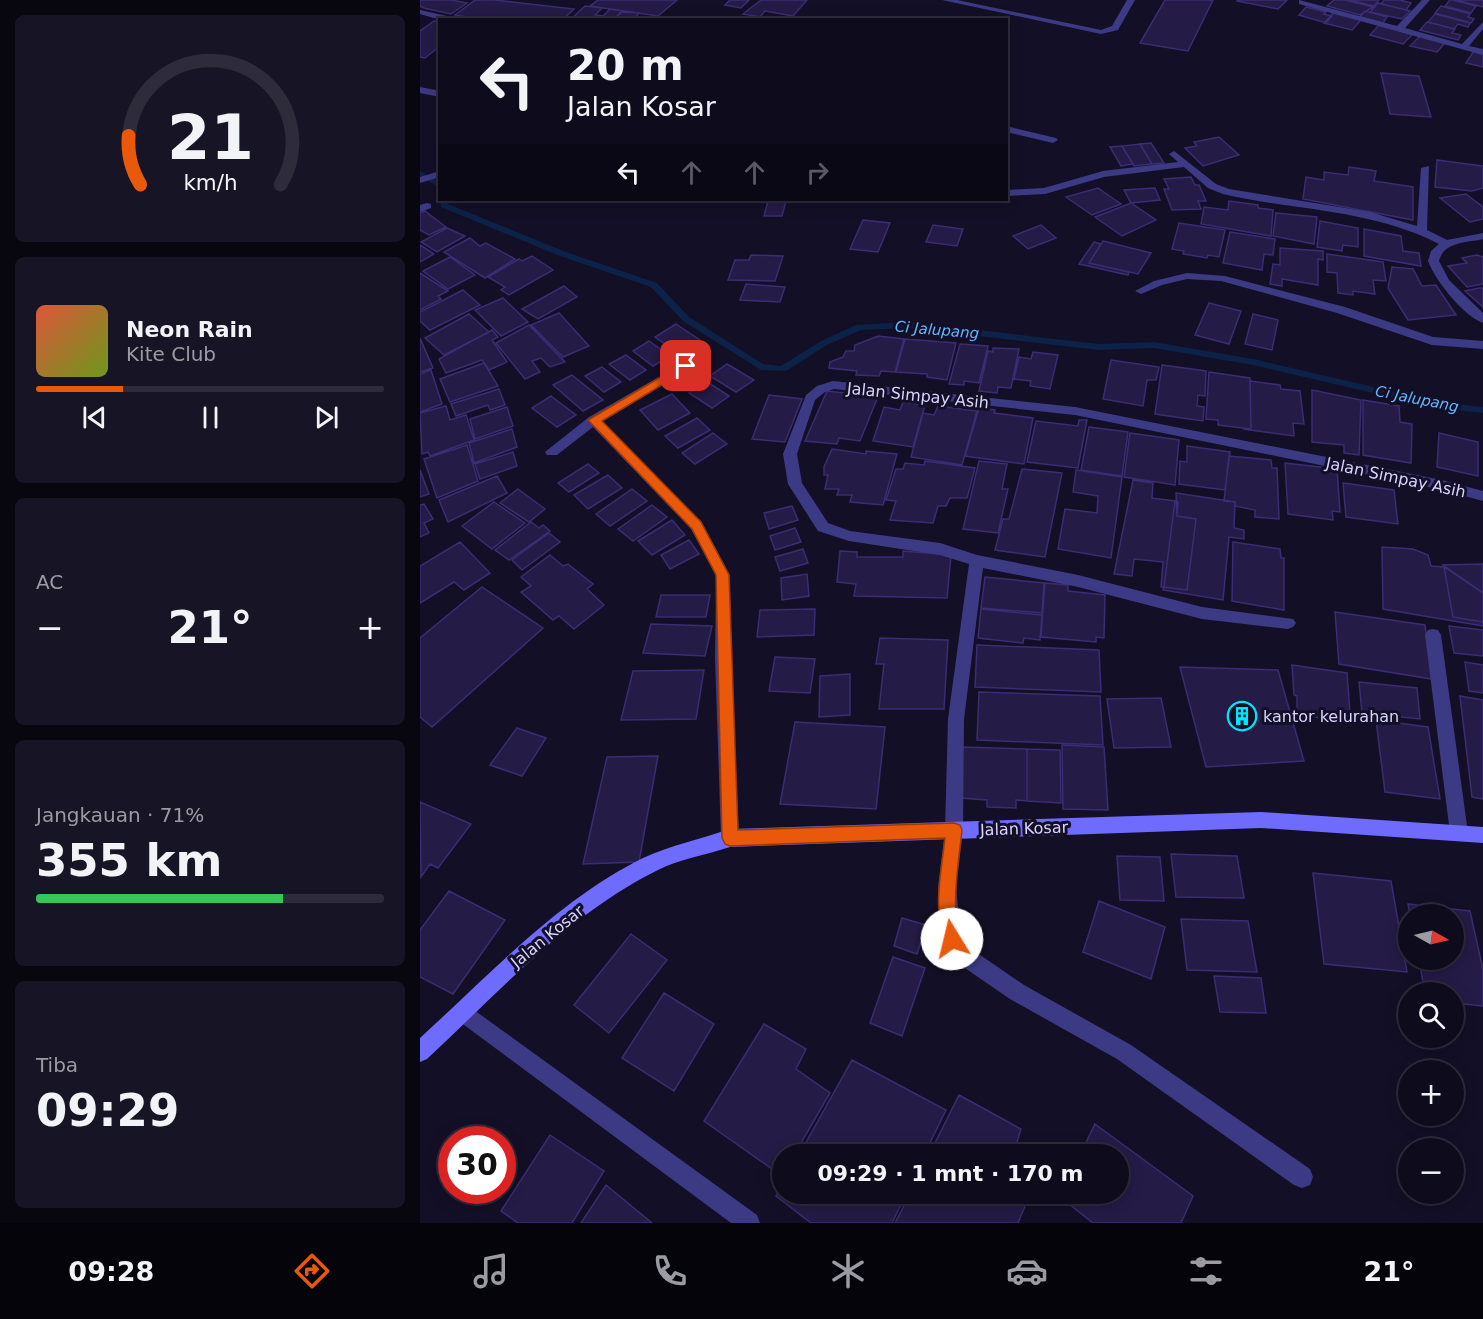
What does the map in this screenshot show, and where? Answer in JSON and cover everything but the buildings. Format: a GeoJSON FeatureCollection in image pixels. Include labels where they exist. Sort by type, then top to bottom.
{"type":"FeatureCollection","features":[{"type":"Feature","properties":{"kind":"street"},"geometry":{"type":"LineString","coordinates":[[946,0],[1101,32],[1115,28],[1131,0]]}},
{"type":"Feature","properties":{"kind":"street"},"geometry":{"type":"LineString","coordinates":[[1399,29],[1426,0]]}},
{"type":"Feature","properties":{"kind":"street"},"geometry":{"type":"LineString","coordinates":[[1302,2],[1483,52]]}},
{"type":"Feature","properties":{"kind":"street"},"geometry":{"type":"LineString","coordinates":[[420,12],[445,18]]}},
{"type":"Feature","properties":{"kind":"street"},"geometry":{"type":"LineString","coordinates":[[1464,47],[1483,24]]}},
{"type":"Feature","properties":{"kind":"street"},"geometry":{"type":"LineString","coordinates":[[420,90],[438,94]]}},
{"type":"Feature","properties":{"kind":"street"},"geometry":{"type":"LineString","coordinates":[[1008,129],[1053,140]]}},
{"type":"Feature","properties":{"kind":"street"},"geometry":{"type":"LineString","coordinates":[[1174,154],[1212,186],[1227,192],[1388,219],[1422,231],[1446,244]]}},
{"type":"Feature","properties":{"kind":"street"},"geometry":{"type":"LineString","coordinates":[[1008,192],[1045,190],[1111,173],[1185,164]]}},
{"type":"Feature","properties":{"kind":"street"},"geometry":{"type":"LineString","coordinates":[[1422,231],[1426,168]]}},
{"type":"Feature","properties":{"kind":"street"},"geometry":{"type":"LineString","coordinates":[[420,180],[438,175]]}},
{"type":"Feature","properties":{"kind":"street"},"geometry":{"type":"LineString","coordinates":[[1483,236],[1446,244],[1436,250],[1433,260],[1439,276],[1483,319]]}},
{"type":"Feature","properties":{"kind":"street"},"geometry":{"type":"LineString","coordinates":[[1141,291],[1158,283],[1187,276],[1221,278],[1341,310],[1432,340],[1483,345]]}},
{"type":"Feature","properties":{"kind":"street"},"geometry":{"type":"LineString","coordinates":[[552,452],[594,420],[704,355]]}},
{"type":"Feature","properties":{"kind":"street","name":"Jalan Simpay Asih"},"geometry":{"type":"LineString","coordinates":[[1288,623],[1202,613],[1078,581],[977,561],[940,549],[849,536],[823,527],[795,484],[790,454],[810,398],[821,389],[833,386],[1075,411],[1442,485],[1483,496]]}},
{"type":"Feature","properties":{"kind":"street"},"geometry":{"type":"LineString","coordinates":[[594,420],[696,525],[723,575],[730,838]]}},
{"type":"Feature","properties":{"kind":"street"},"geometry":{"type":"LineString","coordinates":[[977,561],[956,719],[954,830],[947,888],[948,919],[952,939],[966,957],[1017,992],[1124,1052],[1302,1177]]}},
{"type":"Feature","properties":{"kind":"street"},"geometry":{"type":"LineString","coordinates":[[1433,635],[1459,832]]}},
{"type":"Feature","properties":{"kind":"street","name":"Jalan Kosar"},"geometry":{"type":"LineString","coordinates":[[420,1052],[512,963],[574,911],[649,865],[730,838],[1261,820],[1483,835]]}},
{"type":"Feature","properties":{"kind":"street"},"geometry":{"type":"LineString","coordinates":[[463,1012],[749,1223]]}},
{"type":"Feature","properties":{"kind":"waterway","name":"Ci Jalupang"},"geometry":{"type":"LineString","coordinates":[[420,173],[438,185]]}},
{"type":"Feature","properties":{"kind":"waterway","name":"Ci Jalupang"},"geometry":{"type":"LineString","coordinates":[[443,201],[444,205],[563,254],[654,285],[686,319],[761,367],[783,369],[824,343],[859,327],[909,325],[1099,347],[1154,345],[1253,362],[1438,405],[1483,410]]}},
{"type":"Feature","properties":{"kind":"place","name":"kantor kelurahan"},"geometry":{"type":"Point","coordinates":[1242,716]}},
{"type":"Feature","properties":{"kind":"route"},"geometry":{"type":"LineString","coordinates":[[686,366],[594,420],[696,525],[723,575],[723,658],[730,838],[954,830],[947,888],[948,919],[952,939]]}}]}
